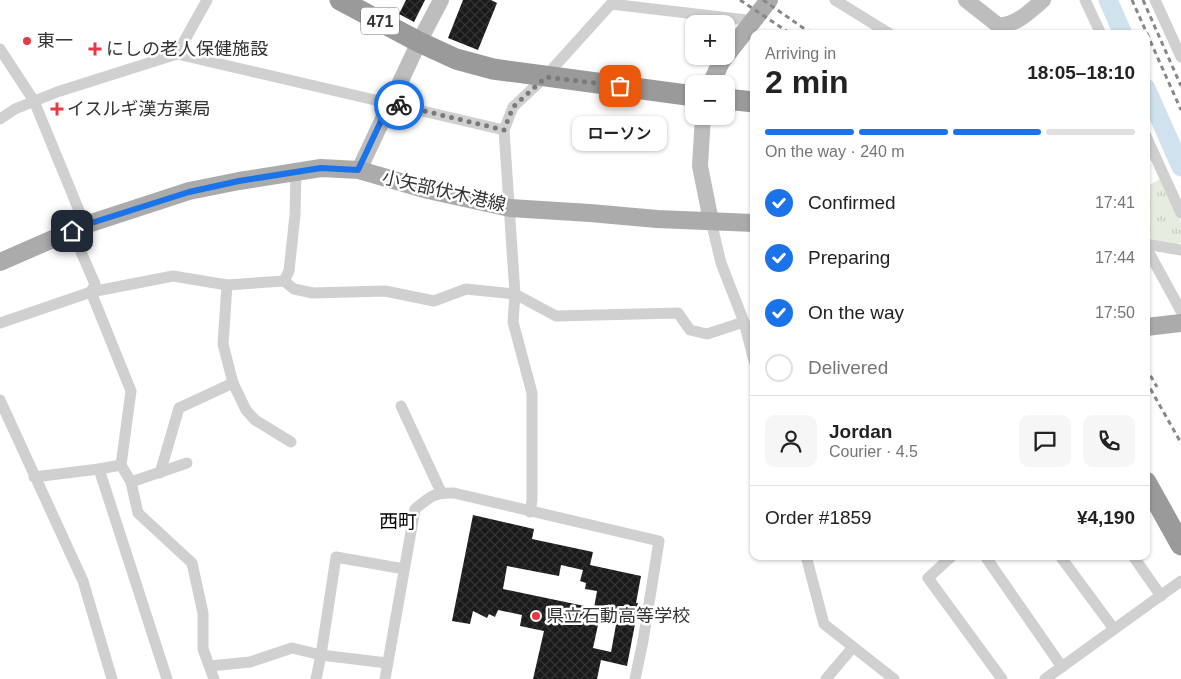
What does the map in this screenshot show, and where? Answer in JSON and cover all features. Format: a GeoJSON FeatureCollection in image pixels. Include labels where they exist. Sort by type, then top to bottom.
{"type":"FeatureCollection","features":[{"type":"Feature","properties":{"kind":"highway","name":"471"},"geometry":{"type":"LineString","coordinates":[[340,0],[419,42],[456,59],[493,69],[685,95]]}},
{"type":"Feature","properties":{"kind":"highway"},"geometry":{"type":"LineString","coordinates":[[735,100],[750,102]]}},
{"type":"Feature","properties":{"kind":"highway"},"geometry":{"type":"LineString","coordinates":[[1150,489],[1181,545]]}},
{"type":"Feature","properties":{"kind":"main road"},"geometry":{"type":"LineString","coordinates":[[715,75],[721,62],[755,21],[769,0]]}},
{"type":"Feature","properties":{"kind":"main road","name":"小矢部伏木港線"},"geometry":{"type":"LineString","coordinates":[[0,262],[78,228],[189,192],[239,181],[321,168],[358,170],[428,190],[510,208],[657,219],[750,223]]}},
{"type":"Feature","properties":{"kind":"main road"},"geometry":{"type":"LineString","coordinates":[[1150,327],[1181,323]]}},
{"type":"Feature","properties":{"kind":"street"},"geometry":{"type":"LineString","coordinates":[[177,54],[207,0]]}},
{"type":"Feature","properties":{"kind":"street"},"geometry":{"type":"LineString","coordinates":[[358,170],[440,0]]}},
{"type":"Feature","properties":{"kind":"street"},"geometry":{"type":"LineString","coordinates":[[834,0],[883,30]]}},
{"type":"Feature","properties":{"kind":"street"},"geometry":{"type":"LineString","coordinates":[[966,0],[1004,30],[1026,16],[1043,0]]}},
{"type":"Feature","properties":{"kind":"street"},"geometry":{"type":"LineString","coordinates":[[1086,0],[1098,30]]}},
{"type":"Feature","properties":{"kind":"street"},"geometry":{"type":"LineString","coordinates":[[1154,0],[1177,39],[1181,57]]}},
{"type":"Feature","properties":{"kind":"street"},"geometry":{"type":"LineString","coordinates":[[530,512],[532,491],[532,393],[513,322],[515,294],[504,130],[513,107],[546,77],[611,4],[755,21]]}},
{"type":"Feature","properties":{"kind":"street"},"geometry":{"type":"LineString","coordinates":[[0,48],[34,101],[78,228],[95,284],[91,292],[131,391],[121,465],[131,482],[138,513],[192,563],[203,613],[202,649],[214,679]]}},
{"type":"Feature","properties":{"kind":"street"},"geometry":{"type":"LineString","coordinates":[[0,119],[16,109],[57,92],[177,54],[504,130]]}},
{"type":"Feature","properties":{"kind":"street"},"geometry":{"type":"LineString","coordinates":[[702,125],[700,166],[711,221],[722,263],[747,323],[750,339]]}},
{"type":"Feature","properties":{"kind":"street"},"geometry":{"type":"LineString","coordinates":[[1150,147],[1181,213]]}},
{"type":"Feature","properties":{"kind":"street"},"geometry":{"type":"LineString","coordinates":[[284,280],[290,271],[295,215],[296,172]]}},
{"type":"Feature","properties":{"kind":"street"},"geometry":{"type":"LineString","coordinates":[[1150,246],[1181,250]]}},
{"type":"Feature","properties":{"kind":"street"},"geometry":{"type":"LineString","coordinates":[[1150,253],[1181,312]]}},
{"type":"Feature","properties":{"kind":"street"},"geometry":{"type":"LineString","coordinates":[[0,323],[91,292],[173,276],[227,285],[284,280],[294,289],[313,293],[385,290],[434,301],[466,289],[515,294],[556,316],[678,313],[690,330],[708,334],[747,323]]}},
{"type":"Feature","properties":{"kind":"street"},"geometry":{"type":"LineString","coordinates":[[227,285],[223,344],[233,383],[246,410],[255,420],[291,442]]}},
{"type":"Feature","properties":{"kind":"street"},"geometry":{"type":"LineString","coordinates":[[160,473],[179,408],[233,383]]}},
{"type":"Feature","properties":{"kind":"street"},"geometry":{"type":"LineString","coordinates":[[0,400],[83,581],[112,679]]}},
{"type":"Feature","properties":{"kind":"street"},"geometry":{"type":"LineString","coordinates":[[401,406],[441,492]]}},
{"type":"Feature","properties":{"kind":"street"},"geometry":{"type":"LineString","coordinates":[[131,482],[187,463]]}},
{"type":"Feature","properties":{"kind":"street"},"geometry":{"type":"LineString","coordinates":[[34,477],[99,470],[121,465]]}},
{"type":"Feature","properties":{"kind":"street"},"geometry":{"type":"LineString","coordinates":[[99,470],[167,679]]}},
{"type":"Feature","properties":{"kind":"street"},"geometry":{"type":"LineString","coordinates":[[384,679],[415,509],[431,496],[441,492],[454,493],[659,541],[643,642],[635,679]]}},
{"type":"Feature","properties":{"kind":"street"},"geometry":{"type":"LineString","coordinates":[[316,679],[336,557],[404,569]]}},
{"type":"Feature","properties":{"kind":"street"},"geometry":{"type":"LineString","coordinates":[[807,560],[824,624],[894,679]]}},
{"type":"Feature","properties":{"kind":"street"},"geometry":{"type":"LineString","coordinates":[[948,560],[928,578],[1002,679]]}},
{"type":"Feature","properties":{"kind":"street"},"geometry":{"type":"LineString","coordinates":[[988,560],[1062,667]]}},
{"type":"Feature","properties":{"kind":"street"},"geometry":{"type":"LineString","coordinates":[[1063,560],[1114,630]]}},
{"type":"Feature","properties":{"kind":"street"},"geometry":{"type":"LineString","coordinates":[[1137,560],[1161,596]]}},
{"type":"Feature","properties":{"kind":"street"},"geometry":{"type":"LineString","coordinates":[[1045,679],[1181,581]]}},
{"type":"Feature","properties":{"kind":"street"},"geometry":{"type":"LineString","coordinates":[[826,679],[853,647]]}},
{"type":"Feature","properties":{"kind":"street"},"geometry":{"type":"LineString","coordinates":[[210,666],[250,662],[292,648],[321,655],[387,663]]}},
{"type":"Feature","properties":{"kind":"green space"},"geometry":{"type":"Polygon","coordinates":[[[1160,179],[1181,222],[1181,243],[1177,244],[1150,239],[1150,185],[1160,179]]]}},
{"type":"Feature","properties":{"kind":"building"},"geometry":{"type":"Polygon","coordinates":[[[406,0],[425,0],[414,22],[399,14],[406,0]]]}},
{"type":"Feature","properties":{"kind":"building"},"geometry":{"type":"Polygon","coordinates":[[[463,0],[491,0],[497,3],[478,50],[448,38],[463,0]]]}},
{"type":"Feature","properties":{"kind":"building"},"geometry":{"type":"Polygon","coordinates":[[[473,515],[534,529],[532,539],[593,552],[590,565],[641,576],[627,666],[601,660],[597,679],[533,679],[544,631],[520,626],[522,615],[498,610],[495,617],[489,614],[487,618],[473,611],[470,624],[452,621],[473,515]],[[561,565],[559,576],[507,566],[503,589],[594,608],[597,591],[585,589],[586,583],[580,581],[583,570],[561,565]],[[601,611],[593,648],[611,652],[618,614],[601,611]]]}},
{"type":"Feature","properties":{"kind":"waterway"},"geometry":{"type":"LineString","coordinates":[[1108,0],[1121,30]]}},
{"type":"Feature","properties":{"kind":"waterway"},"geometry":{"type":"LineString","coordinates":[[1150,97],[1181,167]]}},
{"type":"Feature","properties":{"kind":"railway"},"geometry":{"type":"LineString","coordinates":[[740,0],[785,30]]}},
{"type":"Feature","properties":{"kind":"railway"},"geometry":{"type":"LineString","coordinates":[[763,0],[806,30]]}},
{"type":"Feature","properties":{"kind":"railway"},"geometry":{"type":"LineString","coordinates":[[1132,0],[1145,30]]}},
{"type":"Feature","properties":{"kind":"railway"},"geometry":{"type":"LineString","coordinates":[[1143,0],[1181,86]]}},
{"type":"Feature","properties":{"kind":"railway"},"geometry":{"type":"LineString","coordinates":[[1150,40],[1181,110]]}},
{"type":"Feature","properties":{"kind":"railway"},"geometry":{"type":"LineString","coordinates":[[1150,375],[1157,387]]}},
{"type":"Feature","properties":{"kind":"railway"},"geometry":{"type":"LineString","coordinates":[[1150,388],[1181,443]]}},
{"type":"Feature","properties":{"kind":"way so far"},"geometry":{"type":"LineString","coordinates":[[399,105],[504,130],[513,107],[546,77],[620,86]]}},
{"type":"Feature","properties":{"kind":"place","name":"東一"},"geometry":{"type":"Point","coordinates":[27,41]}},
{"type":"Feature","properties":{"kind":"place","name":"にしの老人保健施設"},"geometry":{"type":"Point","coordinates":[95,49]}},
{"type":"Feature","properties":{"kind":"place","name":"ローソン"},"geometry":{"type":"Point","coordinates":[620,86]}},
{"type":"Feature","properties":{"kind":"place","name":"イスルギ漢方薬局"},"geometry":{"type":"Point","coordinates":[57,109]}},
{"type":"Feature","properties":{"kind":"place","name":"県立石動高等学校"},"geometry":{"type":"Point","coordinates":[536,616]}},
{"type":"Feature","properties":{"kind":"district","name":"西町"},"geometry":{"type":"Point","coordinates":[398,521]}},
{"type":"Feature","properties":{"kind":"route"},"geometry":{"type":"LineString","coordinates":[[72,231],[85,225],[189,192],[239,181],[321,168],[358,170],[390,102],[399,105]]}}]}
